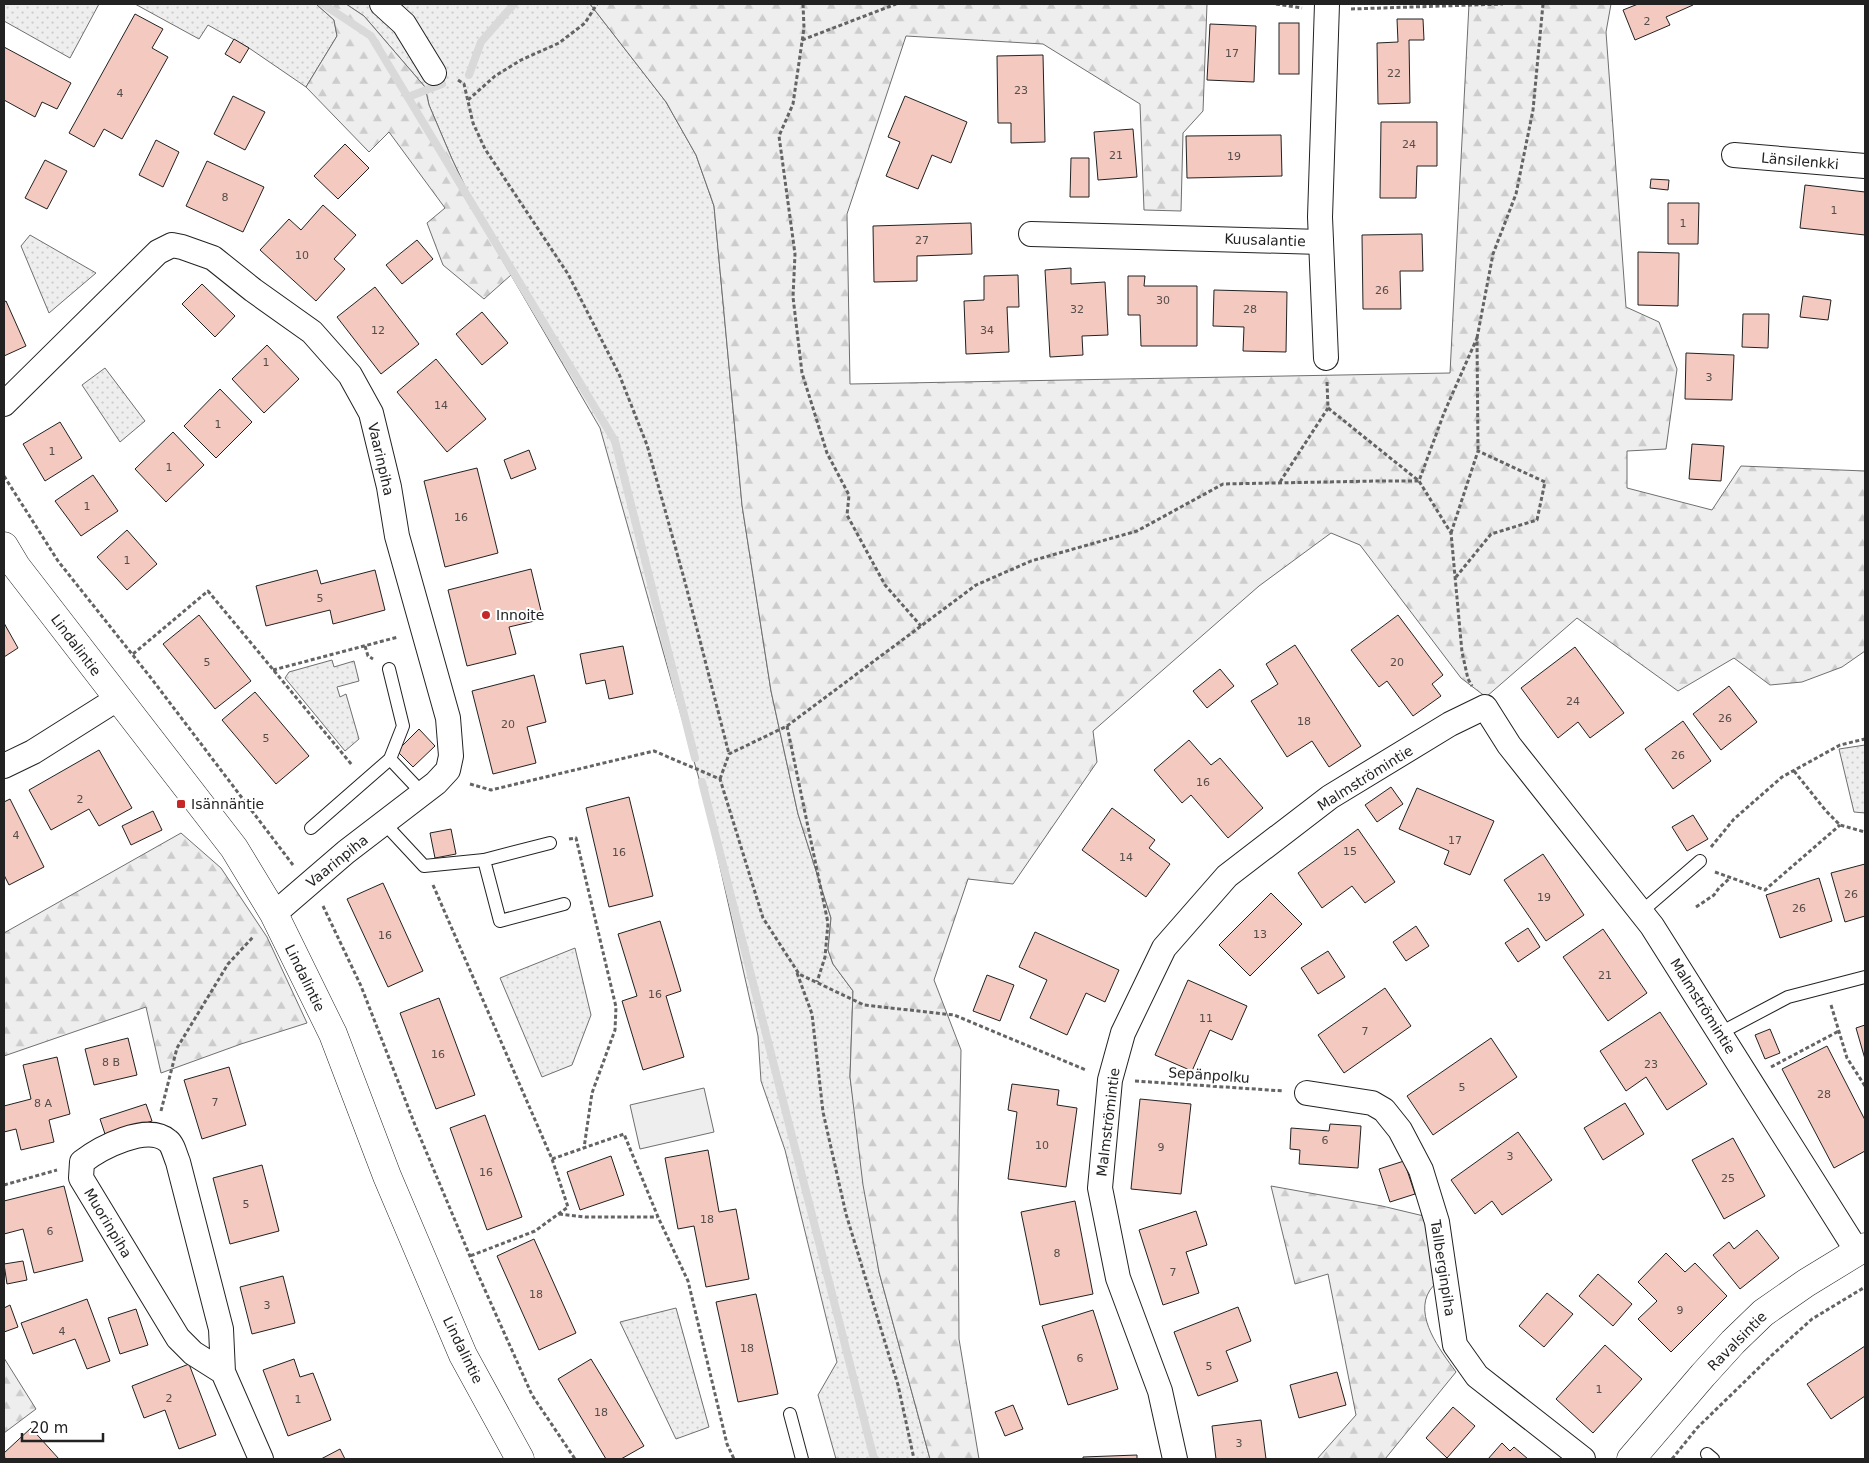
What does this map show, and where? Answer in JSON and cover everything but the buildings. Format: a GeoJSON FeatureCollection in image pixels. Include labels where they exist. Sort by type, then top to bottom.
{"type":"FeatureCollection","features":[{"type":"Feature","properties":{"kind":"street"},"geometry":{"type":"LineString","coordinates":[[382,4],[404,24],[434,74]]}},
{"type":"Feature","properties":{"kind":"street","name":"Kuusalantie"},"geometry":{"type":"LineString","coordinates":[[1032,234],[1321,242],[1323,8]]}},
{"type":"Feature","properties":{"kind":"street","name":"Länsilenkki"},"geometry":{"type":"LineString","coordinates":[[1734,155],[1865,166]]}},
{"type":"Feature","properties":{"kind":"street"},"geometry":{"type":"LineString","coordinates":[[1321,242],[1326,358]]}},
{"type":"Feature","properties":{"kind":"street","name":"Vaarinpiha"},"geometry":{"type":"LineString","coordinates":[[4,404],[158,252],[172,245],[212,258],[312,332],[350,375],[371,413],[389,486],[397,536],[448,718],[451,756],[448,770],[436,783],[346,852],[274,914]]}},
{"type":"Feature","properties":{"kind":"street","name":"Lindalintie"},"geometry":{"type":"LineString","coordinates":[[4,546],[16,566],[234,848],[274,914],[333,1034],[387,1176],[463,1355],[520,1459]]}},
{"type":"Feature","properties":{"kind":"street"},"geometry":{"type":"LineString","coordinates":[[4,766],[32,752],[117,698]]}},
{"type":"Feature","properties":{"kind":"street","name":"Malmströmintie"},"geometry":{"type":"LineString","coordinates":[[1175,1459],[1160,1391],[1118,1278],[1100,1188],[1110,1080],[1123,1033],[1164,948],[1227,876],[1330,797],[1450,724],[1485,707],[1509,745],[1652,926],[1749,1079],[1861,1249]]}},
{"type":"Feature","properties":{"kind":"street","name":"Tallberginpiha"},"geometry":{"type":"LineString","coordinates":[[1307,1093],[1372,1103],[1384,1110],[1400,1130],[1422,1170],[1437,1222],[1455,1345],[1478,1376],[1583,1459]]}},
{"type":"Feature","properties":{"kind":"street"},"geometry":{"type":"LineString","coordinates":[[82,1162],[120,1140],[155,1134],[169,1141],[178,1162],[221,1329],[223,1372],[261,1459]]}},
{"type":"Feature","properties":{"kind":"street","name":"Muorinpiha"},"geometry":{"type":"LineString","coordinates":[[82,1162],[80,1178],[178,1338],[193,1353],[223,1372]]}},
{"type":"Feature","properties":{"kind":"street","name":"Ravalsintie"},"geometry":{"type":"LineString","coordinates":[[1631,1459],[1709,1368],[1764,1313],[1806,1283],[1861,1249]]}},
{"type":"Feature","properties":{"kind":"lane"},"geometry":{"type":"LineString","coordinates":[[311,828],[390,758],[403,726],[388,669]]}},
{"type":"Feature","properties":{"kind":"lane"},"geometry":{"type":"LineString","coordinates":[[390,758],[423,794]]}},
{"type":"Feature","properties":{"kind":"lane"},"geometry":{"type":"LineString","coordinates":[[384,823],[424,866],[484,860],[550,843]]}},
{"type":"Feature","properties":{"kind":"lane"},"geometry":{"type":"LineString","coordinates":[[484,860],[500,921],[564,904]]}},
{"type":"Feature","properties":{"kind":"lane"},"geometry":{"type":"LineString","coordinates":[[1641,912],[1700,861]]}},
{"type":"Feature","properties":{"kind":"lane"},"geometry":{"type":"LineString","coordinates":[[1720,1033],[1788,997],[1865,977]]}},
{"type":"Feature","properties":{"kind":"lane"},"geometry":{"type":"LineString","coordinates":[[790,1414],[802,1459]]}},
{"type":"Feature","properties":{"kind":"path"},"geometry":{"type":"LineString","coordinates":[[468,100],[495,76],[521,60],[559,43],[585,23],[597,4]]}},
{"type":"Feature","properties":{"kind":"path"},"geometry":{"type":"LineString","coordinates":[[803,4],[804,28],[793,104],[778,136],[795,254],[792,297],[802,373],[827,453],[849,495],[847,515],[885,585],[922,626]]}},
{"type":"Feature","properties":{"kind":"path"},"geometry":{"type":"LineString","coordinates":[[802,40],[896,4]]}},
{"type":"Feature","properties":{"kind":"path"},"geometry":{"type":"LineString","coordinates":[[1276,4],[1287,7],[1323,8],[1503,4]]}},
{"type":"Feature","properties":{"kind":"path"},"geometry":{"type":"LineString","coordinates":[[1485,707],[1468,679],[1462,652],[1451,533],[1478,451],[1477,338],[1493,254],[1516,194],[1534,110],[1543,4]]}},
{"type":"Feature","properties":{"kind":"path"},"geometry":{"type":"LineString","coordinates":[[434,74],[451,75],[464,84],[473,122],[485,149],[568,274],[619,374],[647,445],[685,582],[729,754],[720,779],[762,918],[794,966],[812,1014],[823,1112],[846,1214],[898,1385],[914,1459]]}},
{"type":"Feature","properties":{"kind":"path"},"geometry":{"type":"LineString","coordinates":[[1419,481],[1444,413],[1477,338]]}},
{"type":"Feature","properties":{"kind":"path"},"geometry":{"type":"LineString","coordinates":[[1279,483],[1328,408],[1326,358]]}},
{"type":"Feature","properties":{"kind":"path"},"geometry":{"type":"LineString","coordinates":[[1328,408],[1419,481],[1451,533]]}},
{"type":"Feature","properties":{"kind":"path"},"geometry":{"type":"LineString","coordinates":[[1455,578],[1491,534],[1536,520],[1545,482],[1478,451]]}},
{"type":"Feature","properties":{"kind":"path"},"geometry":{"type":"LineString","coordinates":[[729,754],[787,726],[976,585],[1031,561],[1137,532],[1223,484],[1419,481]]}},
{"type":"Feature","properties":{"kind":"path"},"geometry":{"type":"LineString","coordinates":[[133,654],[208,591],[364,781]]}},
{"type":"Feature","properties":{"kind":"path"},"geometry":{"type":"LineString","coordinates":[[274,670],[424,630]]}},
{"type":"Feature","properties":{"kind":"path"},"geometry":{"type":"LineString","coordinates":[[787,726],[828,923],[825,957],[817,982]]}},
{"type":"Feature","properties":{"kind":"path"},"geometry":{"type":"LineString","coordinates":[[1840,825],[1765,890],[1713,871],[1700,861],[1734,818],[1782,777],[1840,744],[1865,739]]}},
{"type":"Feature","properties":{"kind":"path"},"geometry":{"type":"LineString","coordinates":[[448,770],[467,783],[491,790],[654,751],[720,779]]}},
{"type":"Feature","properties":{"kind":"path"},"geometry":{"type":"LineString","coordinates":[[1794,771],[1826,811],[1840,825],[1865,832]]}},
{"type":"Feature","properties":{"kind":"path"},"geometry":{"type":"LineString","coordinates":[[550,843],[576,838],[616,1008],[615,1030],[592,1093],[584,1148]]}},
{"type":"Feature","properties":{"kind":"path"},"geometry":{"type":"LineString","coordinates":[[424,866],[552,1159],[568,1207],[535,1231],[470,1256]]}},
{"type":"Feature","properties":{"kind":"path"},"geometry":{"type":"LineString","coordinates":[[1696,907],[1714,895],[1731,878]]}},
{"type":"Feature","properties":{"kind":"path"},"geometry":{"type":"LineString","coordinates":[[155,1134],[177,1048],[228,964],[274,914]]}},
{"type":"Feature","properties":{"kind":"path","name":"Sepänpolku"},"geometry":{"type":"LineString","coordinates":[[794,966],[799,974],[864,1005],[954,1016],[1110,1080],[1307,1093]]}},
{"type":"Feature","properties":{"kind":"path"},"geometry":{"type":"LineString","coordinates":[[1826,988],[1846,1058],[1865,1086]]}},
{"type":"Feature","properties":{"kind":"path"},"geometry":{"type":"LineString","coordinates":[[1749,1079],[1839,1031]]}},
{"type":"Feature","properties":{"kind":"path"},"geometry":{"type":"LineString","coordinates":[[552,1159],[624,1134],[658,1217],[688,1281],[727,1444],[734,1459]]}},
{"type":"Feature","properties":{"kind":"path"},"geometry":{"type":"LineString","coordinates":[[4,1185],[82,1162]]}},
{"type":"Feature","properties":{"kind":"path"},"geometry":{"type":"LineString","coordinates":[[558,1214],[585,1217],[658,1217]]}},
{"type":"Feature","properties":{"kind":"path"},"geometry":{"type":"LineString","coordinates":[[1672,1459],[1704,1422],[1771,1356],[1812,1319],[1865,1287]]}},
{"type":"Feature","properties":{"kind":"green space"},"geometry":{"type":"Polygon","coordinates":[[[4,4],[99,4],[70,58],[4,21],[4,4]]]}},
{"type":"Feature","properties":{"kind":"green space"},"geometry":{"type":"Polygon","coordinates":[[[135,4],[316,4],[334,20],[337,36],[306,87],[249,48],[208,25],[199,39],[135,4]]]}},
{"type":"Feature","properties":{"kind":"green space"},"geometry":{"type":"Polygon","coordinates":[[[316,4],[346,4],[364,16],[425,87],[429,105],[452,159],[490,239],[511,275],[484,299],[443,265],[427,223],[445,208],[389,132],[369,152],[306,87],[337,36],[334,20],[316,4]]]}},
{"type":"Feature","properties":{"kind":"green space"},"geometry":{"type":"Polygon","coordinates":[[[346,4],[590,4],[666,102],[696,155],[714,206],[742,505],[771,691],[798,814],[831,918],[828,950],[833,964],[853,991],[850,1077],[879,1272],[930,1459],[836,1459],[818,1395],[837,1362],[785,1150],[761,1081],[758,1036],[705,800],[600,428],[490,239],[452,159],[429,105],[425,87],[364,16],[346,4]]]}},
{"type":"Feature","properties":{"kind":"green space"},"geometry":{"type":"Polygon","coordinates":[[[590,4],[1207,4],[1203,111],[1183,133],[1181,211],[1144,210],[1140,104],[1043,44],[906,36],[847,214],[850,384],[1450,373],[1469,4],[1611,4],[1606,32],[1626,307],[1659,322],[1677,369],[1666,449],[1627,451],[1627,488],[1712,510],[1741,466],[1865,471],[1865,651],[1842,667],[1802,682],[1770,685],[1734,658],[1678,691],[1577,618],[1486,697],[1461,678],[1360,545],[1331,533],[1259,586],[1093,731],[1097,762],[1013,884],[968,879],[934,980],[961,1050],[958,1211],[959,1339],[979,1459],[930,1459],[879,1272],[863,1185],[850,1077],[853,991],[833,964],[828,950],[831,918],[798,814],[771,691],[742,505],[714,206],[696,155],[666,102],[590,4]]]}},
{"type":"Feature","properties":{"kind":"green space"},"geometry":{"type":"Polygon","coordinates":[[[30,235],[96,273],[49,313],[21,246],[30,235]]]}},
{"type":"Feature","properties":{"kind":"green space"},"geometry":{"type":"Polygon","coordinates":[[[105,368],[145,421],[120,442],[82,385],[105,368]]]}},
{"type":"Feature","properties":{"kind":"green space"},"geometry":{"type":"Polygon","coordinates":[[[332,660],[334,667],[354,661],[359,681],[337,687],[340,697],[346,694],[359,739],[345,751],[285,678],[289,672],[332,660]]]}},
{"type":"Feature","properties":{"kind":"green space"},"geometry":{"type":"Polygon","coordinates":[[[1865,745],[1865,813],[1854,812],[1839,749],[1865,745]]]}},
{"type":"Feature","properties":{"kind":"green space"},"geometry":{"type":"Polygon","coordinates":[[[181,833],[221,868],[267,937],[307,1023],[241,1044],[161,1073],[146,1007],[4,1056],[4,933],[181,833]]]}},
{"type":"Feature","properties":{"kind":"green space"},"geometry":{"type":"Polygon","coordinates":[[[575,948],[591,1015],[572,1065],[542,1077],[500,978],[575,948]]]}},
{"type":"Feature","properties":{"kind":"green space"},"geometry":{"type":"Polygon","coordinates":[[[704,1088],[714,1132],[640,1149],[630,1105],[704,1088]]]}},
{"type":"Feature","properties":{"kind":"green space"},"geometry":{"type":"Polygon","coordinates":[[[1271,1186],[1382,1206],[1428,1217],[1449,1270],[1430,1290],[1426,1300],[1425,1311],[1431,1333],[1456,1372],[1385,1459],[1317,1459],[1356,1415],[1328,1274],[1295,1284],[1271,1186]]]}},
{"type":"Feature","properties":{"kind":"green space"},"geometry":{"type":"Polygon","coordinates":[[[676,1308],[709,1427],[676,1439],[620,1322],[676,1308]]]}},
{"type":"Feature","properties":{"kind":"green space"},"geometry":{"type":"Polygon","coordinates":[[[4,1358],[36,1409],[4,1433],[4,1358]]]}},
{"type":"Feature","properties":{"kind":"waterway"},"geometry":{"type":"LineString","coordinates":[[323,4],[371,36],[615,441],[695,758]]}},
{"type":"Feature","properties":{"kind":"waterway"},"geometry":{"type":"LineString","coordinates":[[469,75],[481,42],[514,4]]}},
{"type":"Feature","properties":{"kind":"waterway"},"geometry":{"type":"LineString","coordinates":[[408,97],[442,84]]}},
{"type":"Feature","properties":{"kind":"waterway"},"geometry":{"type":"LineString","coordinates":[[702,782],[874,1459]]}},
{"type":"Feature","properties":{"kind":"place","name":"Innoite"},"geometry":{"type":"Point","coordinates":[486,615]}},
{"type":"Feature","properties":{"kind":"place","name":"Isännäntie"},"geometry":{"type":"Point","coordinates":[181,804]}}]}
